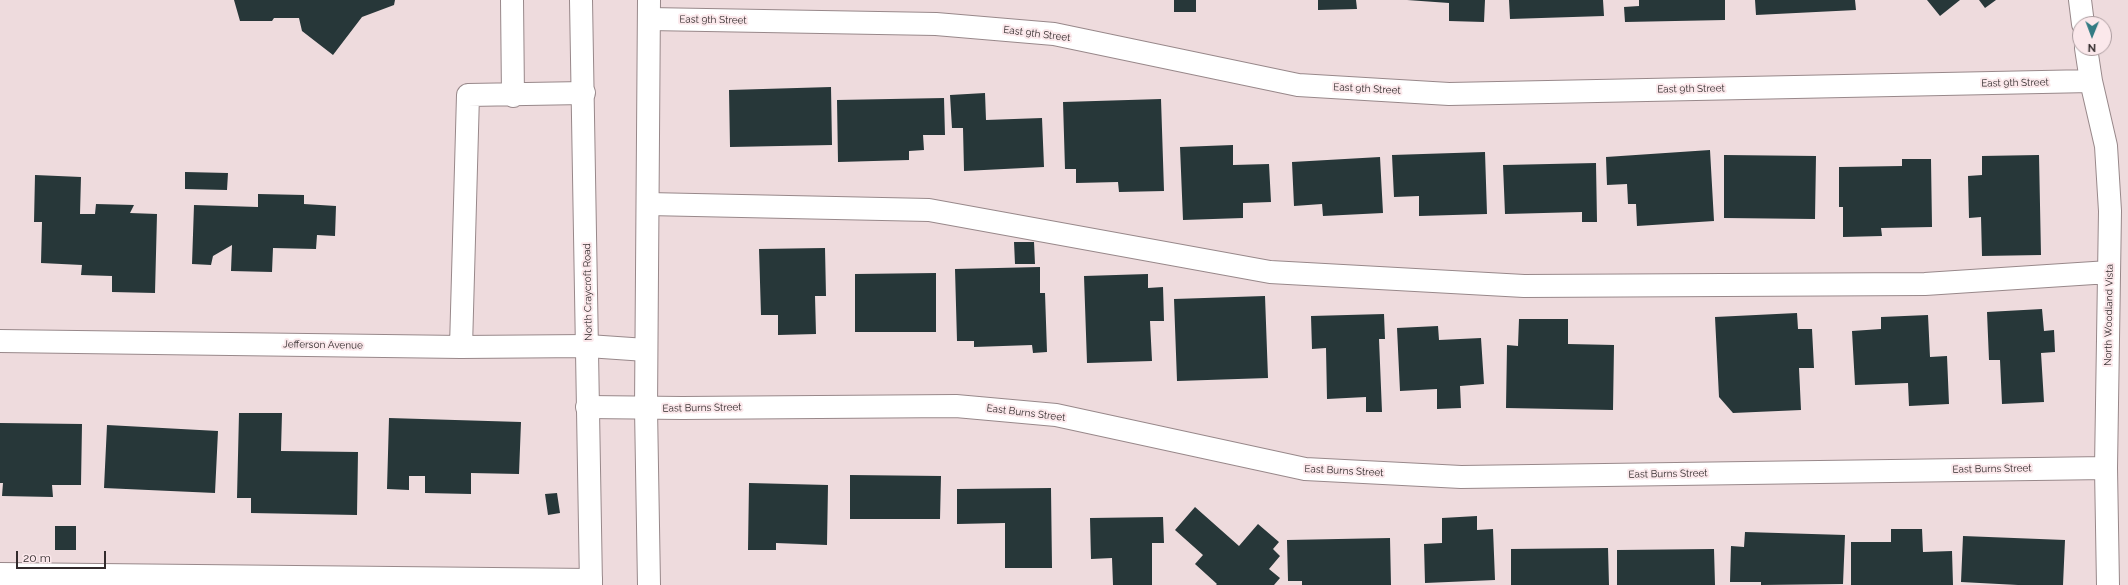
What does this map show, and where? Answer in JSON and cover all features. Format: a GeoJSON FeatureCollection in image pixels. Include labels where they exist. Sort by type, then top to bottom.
{"type":"FeatureCollection","features":[{"type":"Feature","properties":{"kind":"street"},"geometry":{"type":"LineString","coordinates":[[512,0],[513,96]]}},
{"type":"Feature","properties":{"kind":"street","name":"North Craycroft Road"},"geometry":{"type":"LineString","coordinates":[[581,0],[584,93],[588,346],[587,407],[591,583]]}},
{"type":"Feature","properties":{"kind":"street"},"geometry":{"type":"LineString","coordinates":[[2080,0],[2082,16]]}},
{"type":"Feature","properties":{"kind":"street"},"geometry":{"type":"LineString","coordinates":[[649,10],[646,350],[649,585]]}},
{"type":"Feature","properties":{"kind":"street","name":"East 9th Street"},"geometry":{"type":"LineString","coordinates":[[649,10],[936,24],[1054,34],[1298,85],[1449,94],[2091,81]]}},
{"type":"Feature","properties":{"kind":"street","name":"North Woodland Vista"},"geometry":{"type":"LineString","coordinates":[[2087,56],[2091,81],[2106,146],[2119,240],[2109,272],[2106,468],[2108,585]]}},
{"type":"Feature","properties":{"kind":"street"},"geometry":{"type":"LineString","coordinates":[[461,347],[468,96],[584,93]]}},
{"type":"Feature","properties":{"kind":"street"},"geometry":{"type":"LineString","coordinates":[[648,204],[929,210],[1270,272],[1524,286],[1925,284],[2109,272]]}},
{"type":"Feature","properties":{"kind":"street","name":"Jefferson Avenue"},"geometry":{"type":"LineString","coordinates":[[0,340],[461,347],[588,346],[646,350]]}},
{"type":"Feature","properties":{"kind":"street","name":"East Burns Street"},"geometry":{"type":"LineString","coordinates":[[587,407],[956,406],[1056,415],[1305,469],[1461,477],[2106,468]]}},
{"type":"Feature","properties":{"kind":"street"},"geometry":{"type":"LineString","coordinates":[[0,574],[591,583]]}},
{"type":"Feature","properties":{"kind":"building"},"geometry":{"type":"Polygon","coordinates":[[[234,0],[395,0],[394,5],[362,17],[333,55],[302,31],[299,18],[274,18],[272,21],[240,21],[234,0]]]}},
{"type":"Feature","properties":{"kind":"building"},"geometry":{"type":"Polygon","coordinates":[[[1174,0],[1196,0],[1196,12],[1174,12],[1174,0]]]}},
{"type":"Feature","properties":{"kind":"building"},"geometry":{"type":"Polygon","coordinates":[[[1318,0],[1356,0],[1357,9],[1318,10],[1318,0]]]}},
{"type":"Feature","properties":{"kind":"building"},"geometry":{"type":"Polygon","coordinates":[[[1407,0],[1485,0],[1484,22],[1449,21],[1449,3],[1407,0]]]}},
{"type":"Feature","properties":{"kind":"building"},"geometry":{"type":"Polygon","coordinates":[[[1509,0],[1603,0],[1604,16],[1510,19],[1509,0]]]}},
{"type":"Feature","properties":{"kind":"building"},"geometry":{"type":"Polygon","coordinates":[[[1639,0],[1725,0],[1725,20],[1625,22],[1624,7],[1639,6],[1639,0]]]}},
{"type":"Feature","properties":{"kind":"building"},"geometry":{"type":"Polygon","coordinates":[[[1755,0],[1855,0],[1856,10],[1756,15],[1755,0]]]}},
{"type":"Feature","properties":{"kind":"building"},"geometry":{"type":"Polygon","coordinates":[[[1927,0],[1960,0],[1940,16],[1927,0]]]}},
{"type":"Feature","properties":{"kind":"building"},"geometry":{"type":"Polygon","coordinates":[[[1979,0],[1996,0],[1985,8],[1979,0]]]}},
{"type":"Feature","properties":{"kind":"building"},"geometry":{"type":"Polygon","coordinates":[[[831,87],[832,145],[730,147],[729,90],[831,87]]]}},
{"type":"Feature","properties":{"kind":"building"},"geometry":{"type":"Polygon","coordinates":[[[985,93],[986,120],[1042,118],[1044,167],[964,171],[963,128],[952,128],[950,95],[985,93]]]}},
{"type":"Feature","properties":{"kind":"building"},"geometry":{"type":"Polygon","coordinates":[[[944,98],[945,135],[923,135],[924,150],[909,151],[909,160],[838,162],[837,100],[944,98]]]}},
{"type":"Feature","properties":{"kind":"building"},"geometry":{"type":"Polygon","coordinates":[[[1161,99],[1164,191],[1119,192],[1118,182],[1076,183],[1076,169],[1065,169],[1063,102],[1161,99]]]}},
{"type":"Feature","properties":{"kind":"building"},"geometry":{"type":"Polygon","coordinates":[[[1233,145],[1233,165],[1269,164],[1271,202],[1243,203],[1243,218],[1183,220],[1180,147],[1233,145]]]}},
{"type":"Feature","properties":{"kind":"building"},"geometry":{"type":"Polygon","coordinates":[[[1710,150],[1714,221],[1637,226],[1636,204],[1628,204],[1627,184],[1607,185],[1606,157],[1710,150]]]}},
{"type":"Feature","properties":{"kind":"building"},"geometry":{"type":"Polygon","coordinates":[[[1485,152],[1487,214],[1419,216],[1419,196],[1394,197],[1392,155],[1485,152]]]}},
{"type":"Feature","properties":{"kind":"building"},"geometry":{"type":"Polygon","coordinates":[[[1724,155],[1816,156],[1815,219],[1724,218],[1724,155]]]}},
{"type":"Feature","properties":{"kind":"building"},"geometry":{"type":"Polygon","coordinates":[[[2039,155],[2041,255],[1982,256],[1981,217],[1969,218],[1968,176],[1982,175],[1982,156],[2039,155]]]}},
{"type":"Feature","properties":{"kind":"building"},"geometry":{"type":"Polygon","coordinates":[[[1380,157],[1383,213],[1323,216],[1322,204],[1294,206],[1292,162],[1380,157]]]}},
{"type":"Feature","properties":{"kind":"building"},"geometry":{"type":"Polygon","coordinates":[[[1902,159],[1931,159],[1932,227],[1881,228],[1882,236],[1843,237],[1843,207],[1839,207],[1839,167],[1902,166],[1902,159]]]}},
{"type":"Feature","properties":{"kind":"building"},"geometry":{"type":"Polygon","coordinates":[[[1596,163],[1597,222],[1582,222],[1582,212],[1505,214],[1503,165],[1596,163]]]}},
{"type":"Feature","properties":{"kind":"building"},"geometry":{"type":"Polygon","coordinates":[[[185,172],[228,173],[227,190],[185,189],[185,172]]]}},
{"type":"Feature","properties":{"kind":"building"},"geometry":{"type":"Polygon","coordinates":[[[35,175],[81,177],[80,214],[95,214],[96,204],[134,205],[130,213],[157,214],[155,293],[112,292],[112,276],[81,275],[82,265],[41,263],[42,222],[34,222],[35,175]]]}},
{"type":"Feature","properties":{"kind":"building"},"geometry":{"type":"Polygon","coordinates":[[[258,194],[304,195],[304,204],[336,206],[335,236],[317,235],[316,249],[273,248],[272,272],[231,271],[232,245],[213,256],[211,265],[192,264],[194,205],[258,207],[258,194]]]}},
{"type":"Feature","properties":{"kind":"building"},"geometry":{"type":"Polygon","coordinates":[[[1014,242],[1034,242],[1035,264],[1015,264],[1014,242]]]}},
{"type":"Feature","properties":{"kind":"building"},"geometry":{"type":"Polygon","coordinates":[[[825,248],[826,296],[815,296],[816,334],[778,335],[778,315],[761,315],[759,249],[825,248]]]}},
{"type":"Feature","properties":{"kind":"building"},"geometry":{"type":"Polygon","coordinates":[[[1040,267],[1040,293],[1045,293],[1047,352],[1033,353],[1032,345],[974,347],[974,341],[957,341],[955,269],[1040,267]]]}},
{"type":"Feature","properties":{"kind":"building"},"geometry":{"type":"Polygon","coordinates":[[[936,273],[936,332],[855,332],[855,274],[936,273]]]}},
{"type":"Feature","properties":{"kind":"building"},"geometry":{"type":"Polygon","coordinates":[[[1148,274],[1148,288],[1163,287],[1164,321],[1150,321],[1152,361],[1087,363],[1084,276],[1148,274]]]}},
{"type":"Feature","properties":{"kind":"building"},"geometry":{"type":"Polygon","coordinates":[[[1265,296],[1268,378],[1177,381],[1174,299],[1265,296]]]}},
{"type":"Feature","properties":{"kind":"building"},"geometry":{"type":"Polygon","coordinates":[[[2042,309],[2044,331],[2054,330],[2055,352],[2041,353],[2044,402],[2002,404],[2000,360],[1989,360],[1987,312],[2042,309]]]}},
{"type":"Feature","properties":{"kind":"building"},"geometry":{"type":"Polygon","coordinates":[[[1797,313],[1798,329],[1812,329],[1814,368],[1799,368],[1801,410],[1733,413],[1719,397],[1715,317],[1797,313]]]}},
{"type":"Feature","properties":{"kind":"building"},"geometry":{"type":"Polygon","coordinates":[[[1384,314],[1385,339],[1379,339],[1382,412],[1366,412],[1366,397],[1327,399],[1326,348],[1312,349],[1311,316],[1384,314]]]}},
{"type":"Feature","properties":{"kind":"building"},"geometry":{"type":"Polygon","coordinates":[[[1928,315],[1930,357],[1947,356],[1949,404],[1909,406],[1908,383],[1855,385],[1852,331],[1881,329],[1881,317],[1928,315]]]}},
{"type":"Feature","properties":{"kind":"building"},"geometry":{"type":"Polygon","coordinates":[[[1519,319],[1568,319],[1568,344],[1614,345],[1613,410],[1506,408],[1507,345],[1518,346],[1519,319]]]}},
{"type":"Feature","properties":{"kind":"building"},"geometry":{"type":"Polygon","coordinates":[[[1438,326],[1439,340],[1481,338],[1484,384],[1460,386],[1461,408],[1437,409],[1437,389],[1400,391],[1397,328],[1438,326]]]}},
{"type":"Feature","properties":{"kind":"building"},"geometry":{"type":"Polygon","coordinates":[[[239,413],[282,413],[281,451],[358,452],[357,515],[251,513],[251,498],[237,498],[239,413]]]}},
{"type":"Feature","properties":{"kind":"building"},"geometry":{"type":"Polygon","coordinates":[[[389,418],[521,422],[519,474],[471,473],[471,494],[425,493],[425,476],[409,476],[409,490],[387,489],[389,418]]]}},
{"type":"Feature","properties":{"kind":"building"},"geometry":{"type":"Polygon","coordinates":[[[0,423],[82,424],[81,485],[52,485],[53,497],[2,496],[3,483],[0,483],[0,423]]]}},
{"type":"Feature","properties":{"kind":"building"},"geometry":{"type":"Polygon","coordinates":[[[107,425],[218,431],[215,493],[104,488],[107,425]]]}},
{"type":"Feature","properties":{"kind":"building"},"geometry":{"type":"Polygon","coordinates":[[[850,475],[941,476],[940,519],[850,519],[850,475]]]}},
{"type":"Feature","properties":{"kind":"building"},"geometry":{"type":"Polygon","coordinates":[[[749,483],[828,485],[827,545],[776,543],[776,550],[748,550],[749,483]]]}},
{"type":"Feature","properties":{"kind":"building"},"geometry":{"type":"Polygon","coordinates":[[[1051,488],[1052,568],[1005,568],[1005,523],[957,524],[957,489],[1051,488]]]}},
{"type":"Feature","properties":{"kind":"building"},"geometry":{"type":"Polygon","coordinates":[[[557,493],[560,513],[548,515],[545,494],[557,493]]]}},
{"type":"Feature","properties":{"kind":"building"},"geometry":{"type":"Polygon","coordinates":[[[1195,507],[1239,546],[1258,524],[1279,542],[1273,549],[1280,556],[1269,569],[1280,578],[1274,585],[1216,585],[1217,584],[1195,564],[1203,555],[1175,530],[1195,507]]]}},
{"type":"Feature","properties":{"kind":"building"},"geometry":{"type":"Polygon","coordinates":[[[1477,516],[1477,530],[1493,529],[1495,580],[1425,583],[1424,544],[1442,543],[1442,518],[1477,516]]]}},
{"type":"Feature","properties":{"kind":"building"},"geometry":{"type":"Polygon","coordinates":[[[1163,517],[1164,543],[1152,543],[1152,585],[1113,585],[1112,558],[1091,559],[1090,518],[1163,517]]]}},
{"type":"Feature","properties":{"kind":"building"},"geometry":{"type":"Polygon","coordinates":[[[55,526],[76,526],[76,550],[55,550],[55,526]]]}},
{"type":"Feature","properties":{"kind":"building"},"geometry":{"type":"Polygon","coordinates":[[[1891,529],[1922,529],[1923,552],[1952,551],[1953,585],[1851,585],[1851,542],[1891,542],[1891,529]]]}},
{"type":"Feature","properties":{"kind":"building"},"geometry":{"type":"Polygon","coordinates":[[[1745,532],[1845,535],[1843,584],[1761,585],[1761,582],[1730,582],[1731,546],[1744,547],[1745,532]]]}},
{"type":"Feature","properties":{"kind":"building"},"geometry":{"type":"Polygon","coordinates":[[[1963,536],[2065,540],[2063,585],[2018,585],[1961,582],[1963,536]]]}},
{"type":"Feature","properties":{"kind":"building"},"geometry":{"type":"Polygon","coordinates":[[[1390,538],[1391,585],[1302,585],[1302,581],[1288,581],[1287,540],[1390,538]]]}},
{"type":"Feature","properties":{"kind":"building"},"geometry":{"type":"Polygon","coordinates":[[[1608,548],[1609,585],[1511,585],[1511,549],[1608,548]]]}},
{"type":"Feature","properties":{"kind":"building"},"geometry":{"type":"Polygon","coordinates":[[[1714,549],[1715,585],[1617,585],[1617,550],[1714,549]]]}}]}
